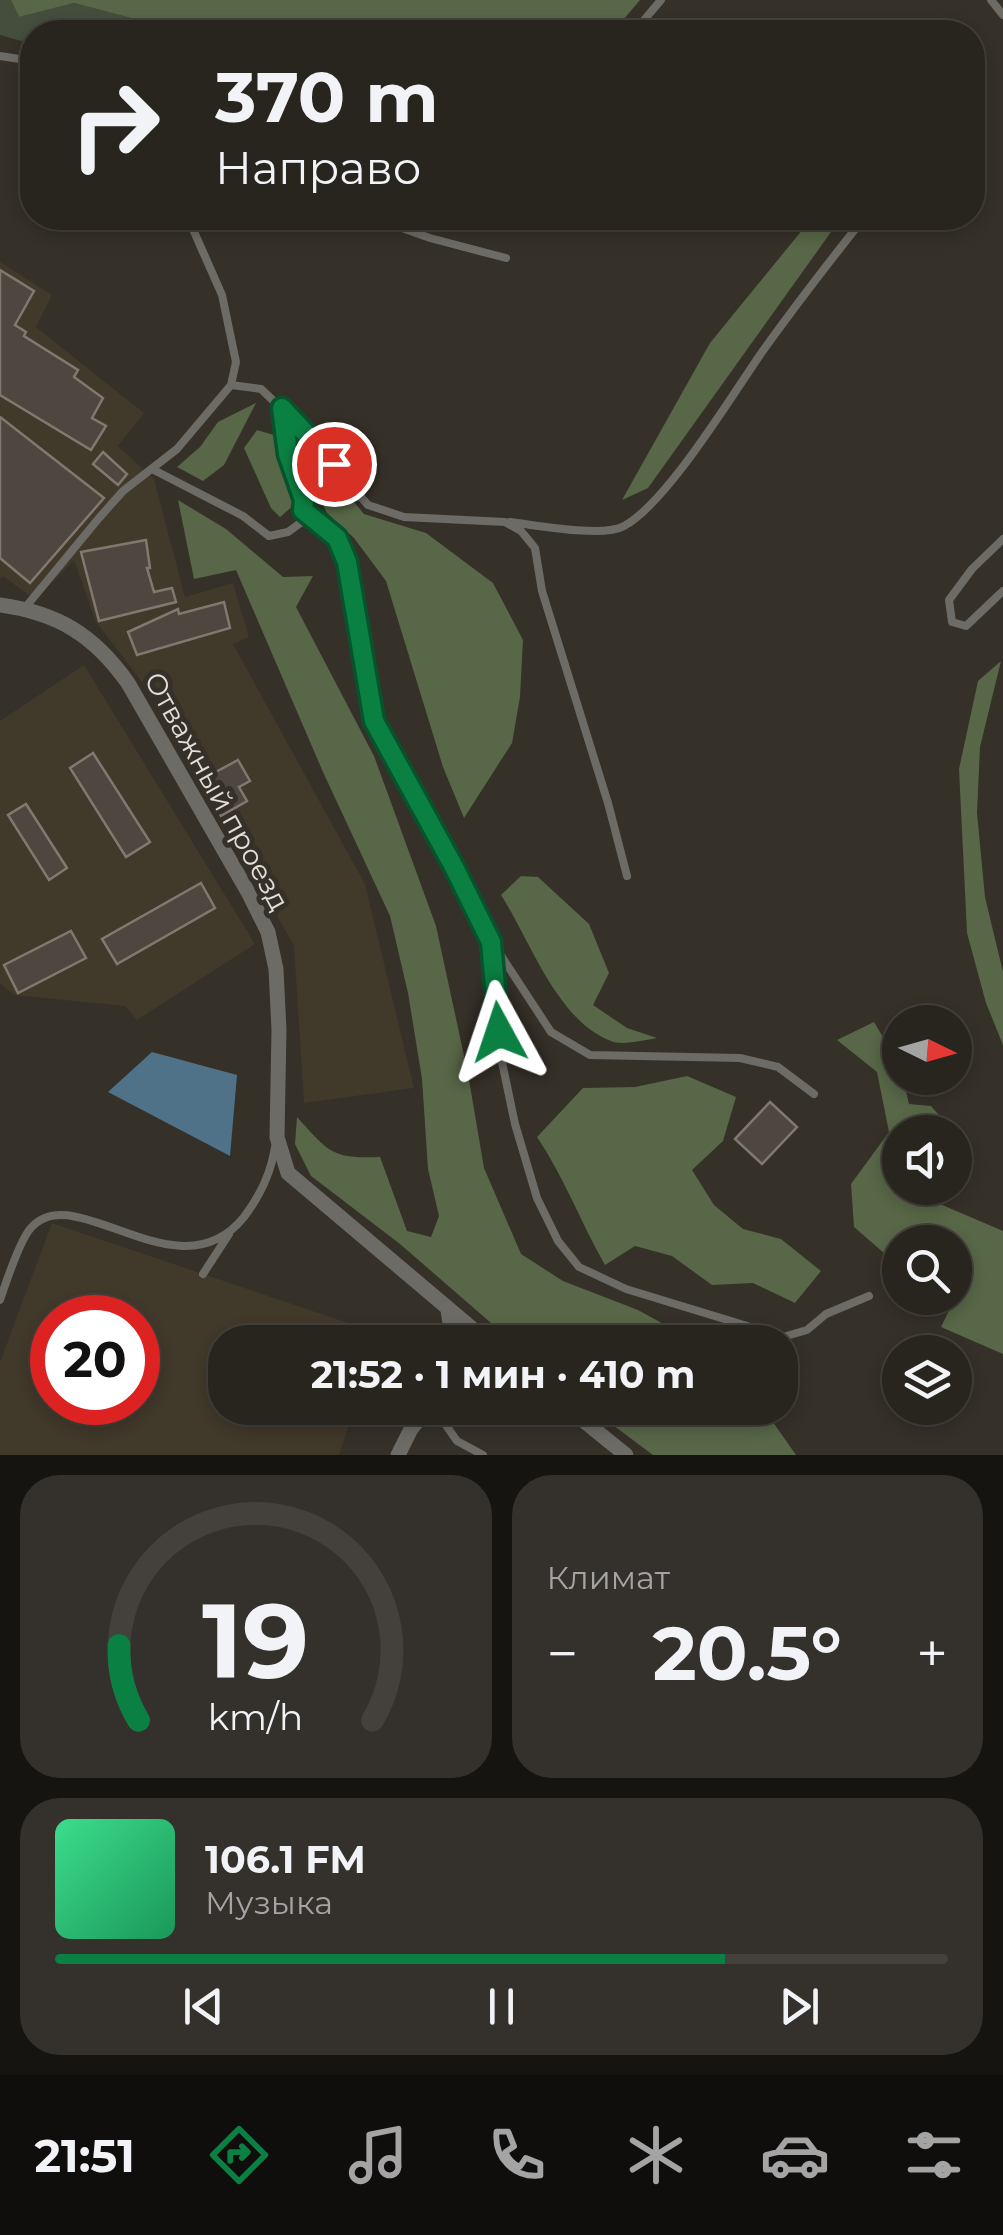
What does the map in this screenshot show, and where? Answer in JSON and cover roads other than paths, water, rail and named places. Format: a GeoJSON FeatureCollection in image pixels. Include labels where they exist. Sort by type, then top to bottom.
{"type":"FeatureCollection","features":[{"type":"Feature","properties":{"kind":"street","name":"Отважный проезд"},"geometry":{"type":"LineString","coordinates":[[0,606],[60,620],[109,656],[128,682],[248,892],[274,952],[277,1138],[288,1173],[467,1325]]}},
{"type":"Feature","properties":{"kind":"street"},"geometry":{"type":"LineString","coordinates":[[448,1310],[450,1325]]}},
{"type":"Feature","properties":{"kind":"street"},"geometry":{"type":"LineString","coordinates":[[398,1455],[415,1425]]}},
{"type":"Feature","properties":{"kind":"street"},"geometry":{"type":"LineString","coordinates":[[589,1425],[626,1455]]}},
{"type":"Feature","properties":{"kind":"lane"},"geometry":{"type":"LineString","coordinates":[[644,20],[661,0]]}},
{"type":"Feature","properties":{"kind":"lane"},"geometry":{"type":"LineString","coordinates":[[991,0],[1003,16]]}},
{"type":"Feature","properties":{"kind":"lane"},"geometry":{"type":"LineString","coordinates":[[24,609],[123,492],[177,449],[231,385],[236,362],[222,295],[193,230]]}},
{"type":"Feature","properties":{"kind":"lane"},"geometry":{"type":"LineString","coordinates":[[408,230],[506,258]]}},
{"type":"Feature","properties":{"kind":"lane"},"geometry":{"type":"LineString","coordinates":[[231,385],[261,390],[282,408],[368,505],[404,518],[620,529],[643,512],[688,458],[799,300],[854,230]]}},
{"type":"Feature","properties":{"kind":"lane"},"geometry":{"type":"LineString","coordinates":[[152,470],[243,516],[269,536],[288,532],[302,521],[304,500],[288,454],[282,408]]}},
{"type":"Feature","properties":{"kind":"lane"},"geometry":{"type":"LineString","coordinates":[[303,510],[337,538],[347,562],[374,721],[491,942],[551,1032],[590,1055],[740,1058],[778,1067],[814,1094]]}},
{"type":"Feature","properties":{"kind":"lane"},"geometry":{"type":"LineString","coordinates":[[506,522],[521,531],[536,548],[542,591],[627,876]]}},
{"type":"Feature","properties":{"kind":"lane"},"geometry":{"type":"LineString","coordinates":[[1003,539],[972,569],[949,600],[952,622],[966,626],[1003,591]]}},
{"type":"Feature","properties":{"kind":"lane"},"geometry":{"type":"LineString","coordinates":[[491,942],[502,1062],[516,1124],[537,1198],[558,1241],[579,1266],[626,1288],[783,1337],[807,1330],[826,1314],[869,1296]]}},
{"type":"Feature","properties":{"kind":"lane"},"geometry":{"type":"LineString","coordinates":[[203,1274],[264,1185],[277,1138]]}},
{"type":"Feature","properties":{"kind":"lane"},"geometry":{"type":"LineString","coordinates":[[0,1300],[30,1228],[44,1218],[64,1215],[89,1220],[173,1247],[204,1245],[230,1234]]}},
{"type":"Feature","properties":{"kind":"lane"},"geometry":{"type":"LineString","coordinates":[[444,1425],[457,1442],[482,1455]]}},
{"type":"Feature","properties":{"kind":"water"},"geometry":{"type":"Polygon","coordinates":[[[152,1052],[237,1075],[230,1156],[108,1092],[152,1052]]]}}]}
